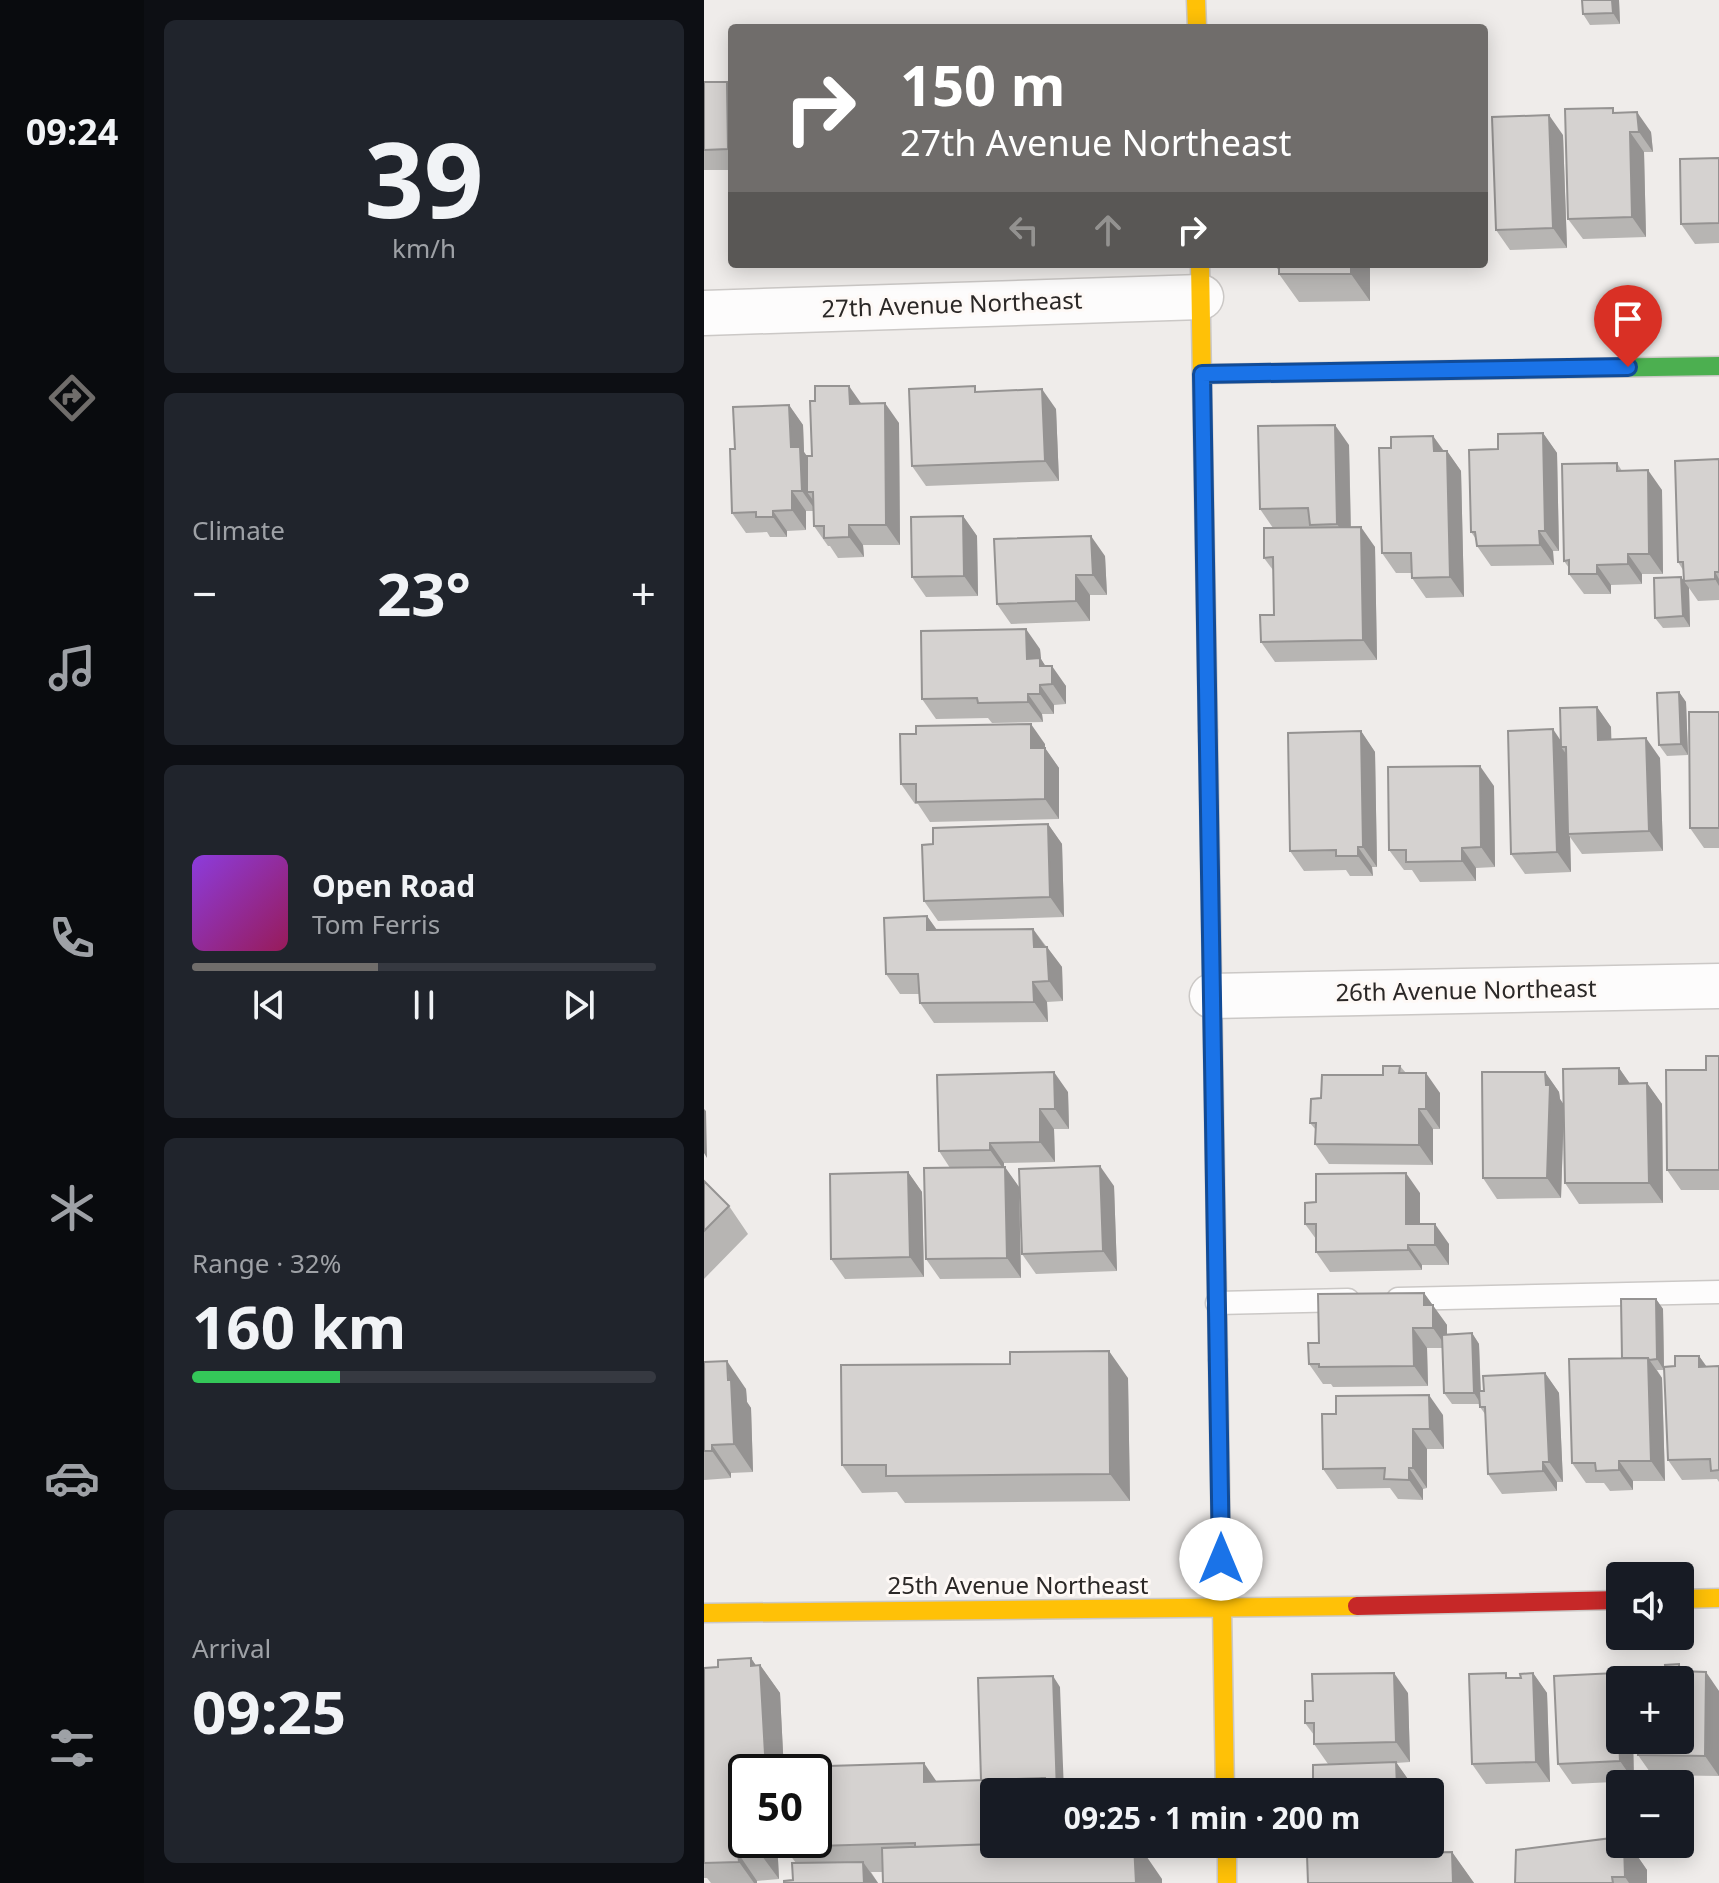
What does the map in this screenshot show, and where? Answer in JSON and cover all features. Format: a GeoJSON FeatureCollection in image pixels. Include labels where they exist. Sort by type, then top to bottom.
{"type":"FeatureCollection","features":[{"type":"Feature","properties":{"kind":"main road"},"geometry":{"type":"LineString","coordinates":[[1196,0],[1197,24]]}},
{"type":"Feature","properties":{"kind":"main road"},"geometry":{"type":"LineString","coordinates":[[1201,281],[1225,1778]]}},
{"type":"Feature","properties":{"kind":"main road"},"geometry":{"type":"LineString","coordinates":[[1202,374],[1719,366]]}},
{"type":"Feature","properties":{"kind":"main road"},"geometry":{"type":"LineString","coordinates":[[1694,1599],[1719,1598]]}},
{"type":"Feature","properties":{"kind":"main road","name":"25th Avenue Northeast"},"geometry":{"type":"LineString","coordinates":[[704,1613],[1221,1609],[1606,1600]]}},
{"type":"Feature","properties":{"kind":"main road"},"geometry":{"type":"LineString","coordinates":[[1227,1858],[1227,1883]]}},
{"type":"Feature","properties":{"kind":"street","name":"27th Avenue Northeast"},"geometry":{"type":"LineString","coordinates":[[704,313],[1201,281]]}},
{"type":"Feature","properties":{"kind":"street","name":"26th Avenue Northeast"},"geometry":{"type":"LineString","coordinates":[[1212,996],[1719,986]]}},
{"type":"Feature","properties":{"kind":"lane"},"geometry":{"type":"LineString","coordinates":[[1217,1303],[1719,1292]]}},
{"type":"Feature","properties":{"kind":"building"},"geometry":{"type":"Polygon","coordinates":[[[1582,0],[1612,0],[1613,13],[1583,14],[1582,0]]]}},
{"type":"Feature","properties":{"kind":"building"},"geometry":{"type":"Polygon","coordinates":[[[704,82],[727,82],[728,149],[704,150],[704,82]]]}},
{"type":"Feature","properties":{"kind":"building"},"geometry":{"type":"Polygon","coordinates":[[[1613,108],[1613,113],[1637,112],[1639,132],[1630,132],[1632,217],[1568,219],[1565,109],[1613,108]]]}},
{"type":"Feature","properties":{"kind":"building"},"geometry":{"type":"Polygon","coordinates":[[[1549,115],[1553,228],[1496,230],[1492,117],[1549,115]]]}},
{"type":"Feature","properties":{"kind":"building"},"geometry":{"type":"Polygon","coordinates":[[[1719,158],[1719,223],[1681,224],[1680,159],[1719,158]]]}},
{"type":"Feature","properties":{"kind":"building"},"geometry":{"type":"Polygon","coordinates":[[[1279,268],[1351,268],[1351,274],[1279,274],[1279,268]]]}},
{"type":"Feature","properties":{"kind":"building"},"geometry":{"type":"Polygon","coordinates":[[[815,386],[849,386],[850,404],[885,403],[886,525],[849,525],[849,537],[824,538],[824,526],[814,526],[813,492],[807,492],[807,456],[812,456],[810,401],[815,401],[815,386]]]}},
{"type":"Feature","properties":{"kind":"building"},"geometry":{"type":"Polygon","coordinates":[[[975,386],[975,392],[1042,389],[1045,461],[912,466],[909,389],[975,386]]]}},
{"type":"Feature","properties":{"kind":"building"},"geometry":{"type":"Polygon","coordinates":[[[789,405],[791,447],[800,447],[802,491],[792,491],[792,510],[773,511],[773,517],[756,517],[756,512],[732,513],[730,449],[735,449],[733,407],[789,405]]]}},
{"type":"Feature","properties":{"kind":"building"},"geometry":{"type":"Polygon","coordinates":[[[1335,425],[1337,524],[1310,525],[1308,508],[1260,509],[1258,426],[1335,425]]]}},
{"type":"Feature","properties":{"kind":"building"},"geometry":{"type":"Polygon","coordinates":[[[1543,433],[1545,531],[1539,531],[1540,545],[1477,546],[1475,532],[1471,532],[1469,450],[1498,449],[1498,434],[1543,433]]]}},
{"type":"Feature","properties":{"kind":"building"},"geometry":{"type":"Polygon","coordinates":[[[1433,436],[1434,451],[1447,451],[1450,577],[1412,578],[1411,553],[1382,553],[1379,448],[1391,448],[1391,437],[1433,436]]]}},
{"type":"Feature","properties":{"kind":"building"},"geometry":{"type":"Polygon","coordinates":[[[1719,459],[1719,572],[1715,572],[1715,579],[1684,581],[1683,562],[1678,562],[1675,461],[1719,459]]]}},
{"type":"Feature","properties":{"kind":"building"},"geometry":{"type":"Polygon","coordinates":[[[1617,463],[1617,471],[1648,470],[1649,554],[1628,554],[1628,564],[1597,565],[1597,574],[1569,574],[1569,560],[1564,561],[1562,464],[1617,463]]]}},
{"type":"Feature","properties":{"kind":"building"},"geometry":{"type":"Polygon","coordinates":[[[963,516],[964,576],[912,577],[911,517],[963,516]]]}},
{"type":"Feature","properties":{"kind":"building"},"geometry":{"type":"Polygon","coordinates":[[[1361,527],[1363,640],[1261,642],[1260,615],[1274,615],[1273,557],[1264,558],[1264,528],[1361,527]]]}},
{"type":"Feature","properties":{"kind":"building"},"geometry":{"type":"Polygon","coordinates":[[[1091,536],[1093,575],[1076,575],[1076,601],[997,604],[994,539],[1091,536]]]}},
{"type":"Feature","properties":{"kind":"building"},"geometry":{"type":"Polygon","coordinates":[[[1681,577],[1683,616],[1655,618],[1654,578],[1681,577]]]}},
{"type":"Feature","properties":{"kind":"building"},"geometry":{"type":"Polygon","coordinates":[[[1026,629],[1027,659],[1040,658],[1040,666],[1052,666],[1052,684],[1040,685],[1040,694],[1028,694],[1028,702],[978,703],[977,698],[922,699],[921,631],[1026,629]]]}},
{"type":"Feature","properties":{"kind":"building"},"geometry":{"type":"Polygon","coordinates":[[[1679,692],[1681,744],[1659,745],[1657,693],[1679,692]]]}},
{"type":"Feature","properties":{"kind":"building"},"geometry":{"type":"Polygon","coordinates":[[[1597,707],[1598,740],[1646,738],[1649,831],[1568,834],[1566,747],[1561,747],[1560,708],[1597,707]]]}},
{"type":"Feature","properties":{"kind":"building"},"geometry":{"type":"Polygon","coordinates":[[[1689,712],[1719,712],[1719,828],[1690,828],[1689,712]]]}},
{"type":"Feature","properties":{"kind":"building"},"geometry":{"type":"Polygon","coordinates":[[[1031,724],[1031,748],[1045,748],[1045,799],[916,802],[916,784],[901,784],[900,734],[916,734],[916,726],[1031,724]]]}},
{"type":"Feature","properties":{"kind":"building"},"geometry":{"type":"Polygon","coordinates":[[[1553,729],[1557,852],[1511,854],[1508,731],[1553,729]]]}},
{"type":"Feature","properties":{"kind":"building"},"geometry":{"type":"Polygon","coordinates":[[[1361,731],[1363,847],[1358,847],[1358,856],[1336,856],[1336,850],[1290,851],[1288,733],[1361,731]]]}},
{"type":"Feature","properties":{"kind":"building"},"geometry":{"type":"Polygon","coordinates":[[[1480,766],[1481,847],[1462,848],[1462,861],[1406,862],[1406,850],[1389,850],[1388,767],[1480,766]]]}},
{"type":"Feature","properties":{"kind":"building"},"geometry":{"type":"Polygon","coordinates":[[[1048,824],[1050,897],[924,901],[922,845],[933,844],[933,828],[1048,824]]]}},
{"type":"Feature","properties":{"kind":"building"},"geometry":{"type":"Polygon","coordinates":[[[927,916],[927,930],[1033,929],[1034,947],[1047,947],[1049,981],[1033,982],[1034,1002],[920,1003],[918,974],[886,974],[884,918],[927,916]]]}},
{"type":"Feature","properties":{"kind":"building"},"geometry":{"type":"Polygon","coordinates":[[[1706,1056],[1719,1056],[1719,1170],[1667,1170],[1666,1070],[1706,1070],[1706,1056]]]}},
{"type":"Feature","properties":{"kind":"building"},"geometry":{"type":"Polygon","coordinates":[[[1383,1066],[1400,1066],[1399,1073],[1426,1073],[1426,1109],[1419,1109],[1419,1145],[1315,1144],[1316,1123],[1310,1123],[1311,1099],[1321,1098],[1322,1075],[1383,1075],[1383,1066]]]}},
{"type":"Feature","properties":{"kind":"building"},"geometry":{"type":"Polygon","coordinates":[[[1619,1068],[1619,1084],[1647,1083],[1649,1183],[1565,1183],[1563,1069],[1619,1068]]]}},
{"type":"Feature","properties":{"kind":"building"},"geometry":{"type":"Polygon","coordinates":[[[1054,1072],[1055,1109],[1040,1109],[1040,1142],[990,1143],[990,1150],[939,1151],[937,1075],[1054,1072]]]}},
{"type":"Feature","properties":{"kind":"building"},"geometry":{"type":"Polygon","coordinates":[[[1482,1072],[1545,1072],[1546,1085],[1550,1085],[1547,1178],[1483,1178],[1482,1072]]]}},
{"type":"Feature","properties":{"kind":"building"},"geometry":{"type":"Polygon","coordinates":[[[1100,1166],[1103,1251],[1022,1254],[1019,1169],[1100,1166]]]}},
{"type":"Feature","properties":{"kind":"building"},"geometry":{"type":"Polygon","coordinates":[[[1005,1167],[1007,1258],[926,1259],[924,1168],[1005,1167]]]}},
{"type":"Feature","properties":{"kind":"building"},"geometry":{"type":"Polygon","coordinates":[[[908,1172],[910,1257],[831,1259],[830,1174],[908,1172]]]}},
{"type":"Feature","properties":{"kind":"building"},"geometry":{"type":"Polygon","coordinates":[[[1406,1173],[1406,1224],[1435,1224],[1435,1245],[1408,1245],[1408,1250],[1316,1252],[1316,1224],[1305,1224],[1305,1203],[1316,1202],[1316,1174],[1406,1173]]]}},
{"type":"Feature","properties":{"kind":"building"},"geometry":{"type":"Polygon","coordinates":[[[704,1181],[729,1206],[704,1231],[704,1181]]]}},
{"type":"Feature","properties":{"kind":"building"},"geometry":{"type":"Polygon","coordinates":[[[1424,1293],[1424,1305],[1433,1305],[1433,1328],[1413,1328],[1414,1366],[1319,1367],[1319,1364],[1309,1364],[1308,1343],[1319,1343],[1318,1294],[1424,1293]]]}},
{"type":"Feature","properties":{"kind":"building"},"geometry":{"type":"Polygon","coordinates":[[[1621,1299],[1656,1299],[1657,1359],[1622,1358],[1621,1299]]]}},
{"type":"Feature","properties":{"kind":"building"},"geometry":{"type":"Polygon","coordinates":[[[1472,1333],[1474,1393],[1444,1393],[1442,1335],[1472,1333]]]}},
{"type":"Feature","properties":{"kind":"building"},"geometry":{"type":"Polygon","coordinates":[[[1109,1351],[1110,1474],[886,1476],[886,1465],[842,1465],[841,1365],[1010,1364],[1010,1352],[1109,1351]]]}},
{"type":"Feature","properties":{"kind":"building"},"geometry":{"type":"Polygon","coordinates":[[[1675,1356],[1699,1356],[1699,1367],[1719,1366],[1719,1470],[1711,1471],[1710,1459],[1668,1460],[1664,1367],[1675,1366],[1675,1356]]]}},
{"type":"Feature","properties":{"kind":"building"},"geometry":{"type":"Polygon","coordinates":[[[1648,1358],[1651,1461],[1619,1461],[1619,1470],[1596,1471],[1595,1463],[1572,1463],[1569,1359],[1648,1358]]]}},
{"type":"Feature","properties":{"kind":"building"},"geometry":{"type":"Polygon","coordinates":[[[727,1361],[734,1444],[712,1445],[712,1451],[704,1451],[704,1362],[727,1361]]]}},
{"type":"Feature","properties":{"kind":"building"},"geometry":{"type":"Polygon","coordinates":[[[1545,1373],[1549,1462],[1543,1462],[1543,1471],[1488,1474],[1485,1407],[1480,1407],[1479,1391],[1484,1391],[1483,1376],[1545,1373]]]}},
{"type":"Feature","properties":{"kind":"building"},"geometry":{"type":"Polygon","coordinates":[[[1429,1395],[1430,1429],[1413,1429],[1413,1468],[1409,1468],[1409,1480],[1384,1479],[1385,1468],[1323,1469],[1322,1414],[1336,1414],[1336,1396],[1429,1395]]]}},
{"type":"Feature","properties":{"kind":"building"},"geometry":{"type":"Polygon","coordinates":[[[751,1658],[751,1666],[760,1665],[765,1754],[728,1754],[728,1858],[739,1858],[739,1862],[704,1863],[704,1668],[718,1667],[718,1660],[751,1658]]]}},
{"type":"Feature","properties":{"kind":"building"},"geometry":{"type":"Polygon","coordinates":[[[1694,1672],[1706,1672],[1705,1756],[1638,1755],[1694,1754],[1694,1672]]]}},
{"type":"Feature","properties":{"kind":"building"},"geometry":{"type":"Polygon","coordinates":[[[1394,1673],[1396,1742],[1314,1744],[1314,1723],[1305,1723],[1305,1701],[1313,1701],[1312,1674],[1394,1673]]]}},
{"type":"Feature","properties":{"kind":"building"},"geometry":{"type":"Polygon","coordinates":[[[1506,1673],[1506,1678],[1521,1678],[1520,1674],[1533,1673],[1536,1762],[1472,1764],[1469,1674],[1506,1673]]]}},
{"type":"Feature","properties":{"kind":"building"},"geometry":{"type":"Polygon","coordinates":[[[1606,1673],[1606,1754],[1620,1754],[1620,1761],[1558,1764],[1554,1676],[1606,1673]]]}},
{"type":"Feature","properties":{"kind":"building"},"geometry":{"type":"Polygon","coordinates":[[[1053,1676],[1057,1778],[981,1778],[978,1678],[1053,1676]]]}},
{"type":"Feature","properties":{"kind":"building"},"geometry":{"type":"Polygon","coordinates":[[[1396,1762],[1397,1778],[1313,1778],[1313,1765],[1396,1762]]]}},
{"type":"Feature","properties":{"kind":"building"},"geometry":{"type":"Polygon","coordinates":[[[924,1763],[924,1782],[980,1780],[980,1845],[832,1846],[832,1766],[924,1763]]]}},
{"type":"Feature","properties":{"kind":"building"},"geometry":{"type":"Polygon","coordinates":[[[1606,1839],[1606,1858],[1624,1858],[1625,1877],[1612,1877],[1613,1883],[1515,1883],[1516,1850],[1606,1839]]]}},
{"type":"Feature","properties":{"kind":"building"},"geometry":{"type":"Polygon","coordinates":[[[980,1844],[980,1858],[1135,1858],[1136,1883],[883,1883],[882,1848],[980,1844]]]}},
{"type":"Feature","properties":{"kind":"building"},"geometry":{"type":"Polygon","coordinates":[[[1444,1852],[1452,1852],[1453,1883],[1308,1883],[1307,1858],[1444,1858],[1444,1852]]]}},
{"type":"Feature","properties":{"kind":"building"},"geometry":{"type":"Polygon","coordinates":[[[863,1862],[864,1883],[784,1883],[793,1880],[792,1863],[863,1862]]]}},
{"type":"Feature","properties":{"kind":"traffic: fast"},"geometry":{"type":"LineString","coordinates":[[1202,374],[1719,366]]}},
{"type":"Feature","properties":{"kind":"traffic: slow"},"geometry":{"type":"LineString","coordinates":[[1196,0],[1197,24]]}},
{"type":"Feature","properties":{"kind":"traffic: slow"},"geometry":{"type":"LineString","coordinates":[[1200,268],[1208,731]]}},
{"type":"Feature","properties":{"kind":"traffic: slow"},"geometry":{"type":"LineString","coordinates":[[1218,1360],[1225,1778]]}},
{"type":"Feature","properties":{"kind":"traffic: slow"},"geometry":{"type":"LineString","coordinates":[[1694,1599],[1719,1598]]}},
{"type":"Feature","properties":{"kind":"traffic: slow"},"geometry":{"type":"LineString","coordinates":[[704,1613],[1357,1606]]}},
{"type":"Feature","properties":{"kind":"traffic: slow"},"geometry":{"type":"LineString","coordinates":[[1227,1858],[1227,1883]]}},
{"type":"Feature","properties":{"kind":"traffic: jam"},"geometry":{"type":"LineString","coordinates":[[1208,731],[1218,1360]]}},
{"type":"Feature","properties":{"kind":"traffic: jam"},"geometry":{"type":"LineString","coordinates":[[1357,1606],[1606,1600]]}},
{"type":"Feature","properties":{"kind":"route"},"geometry":{"type":"LineString","coordinates":[[1221,1559],[1202,374],[1628,367]]}}]}
